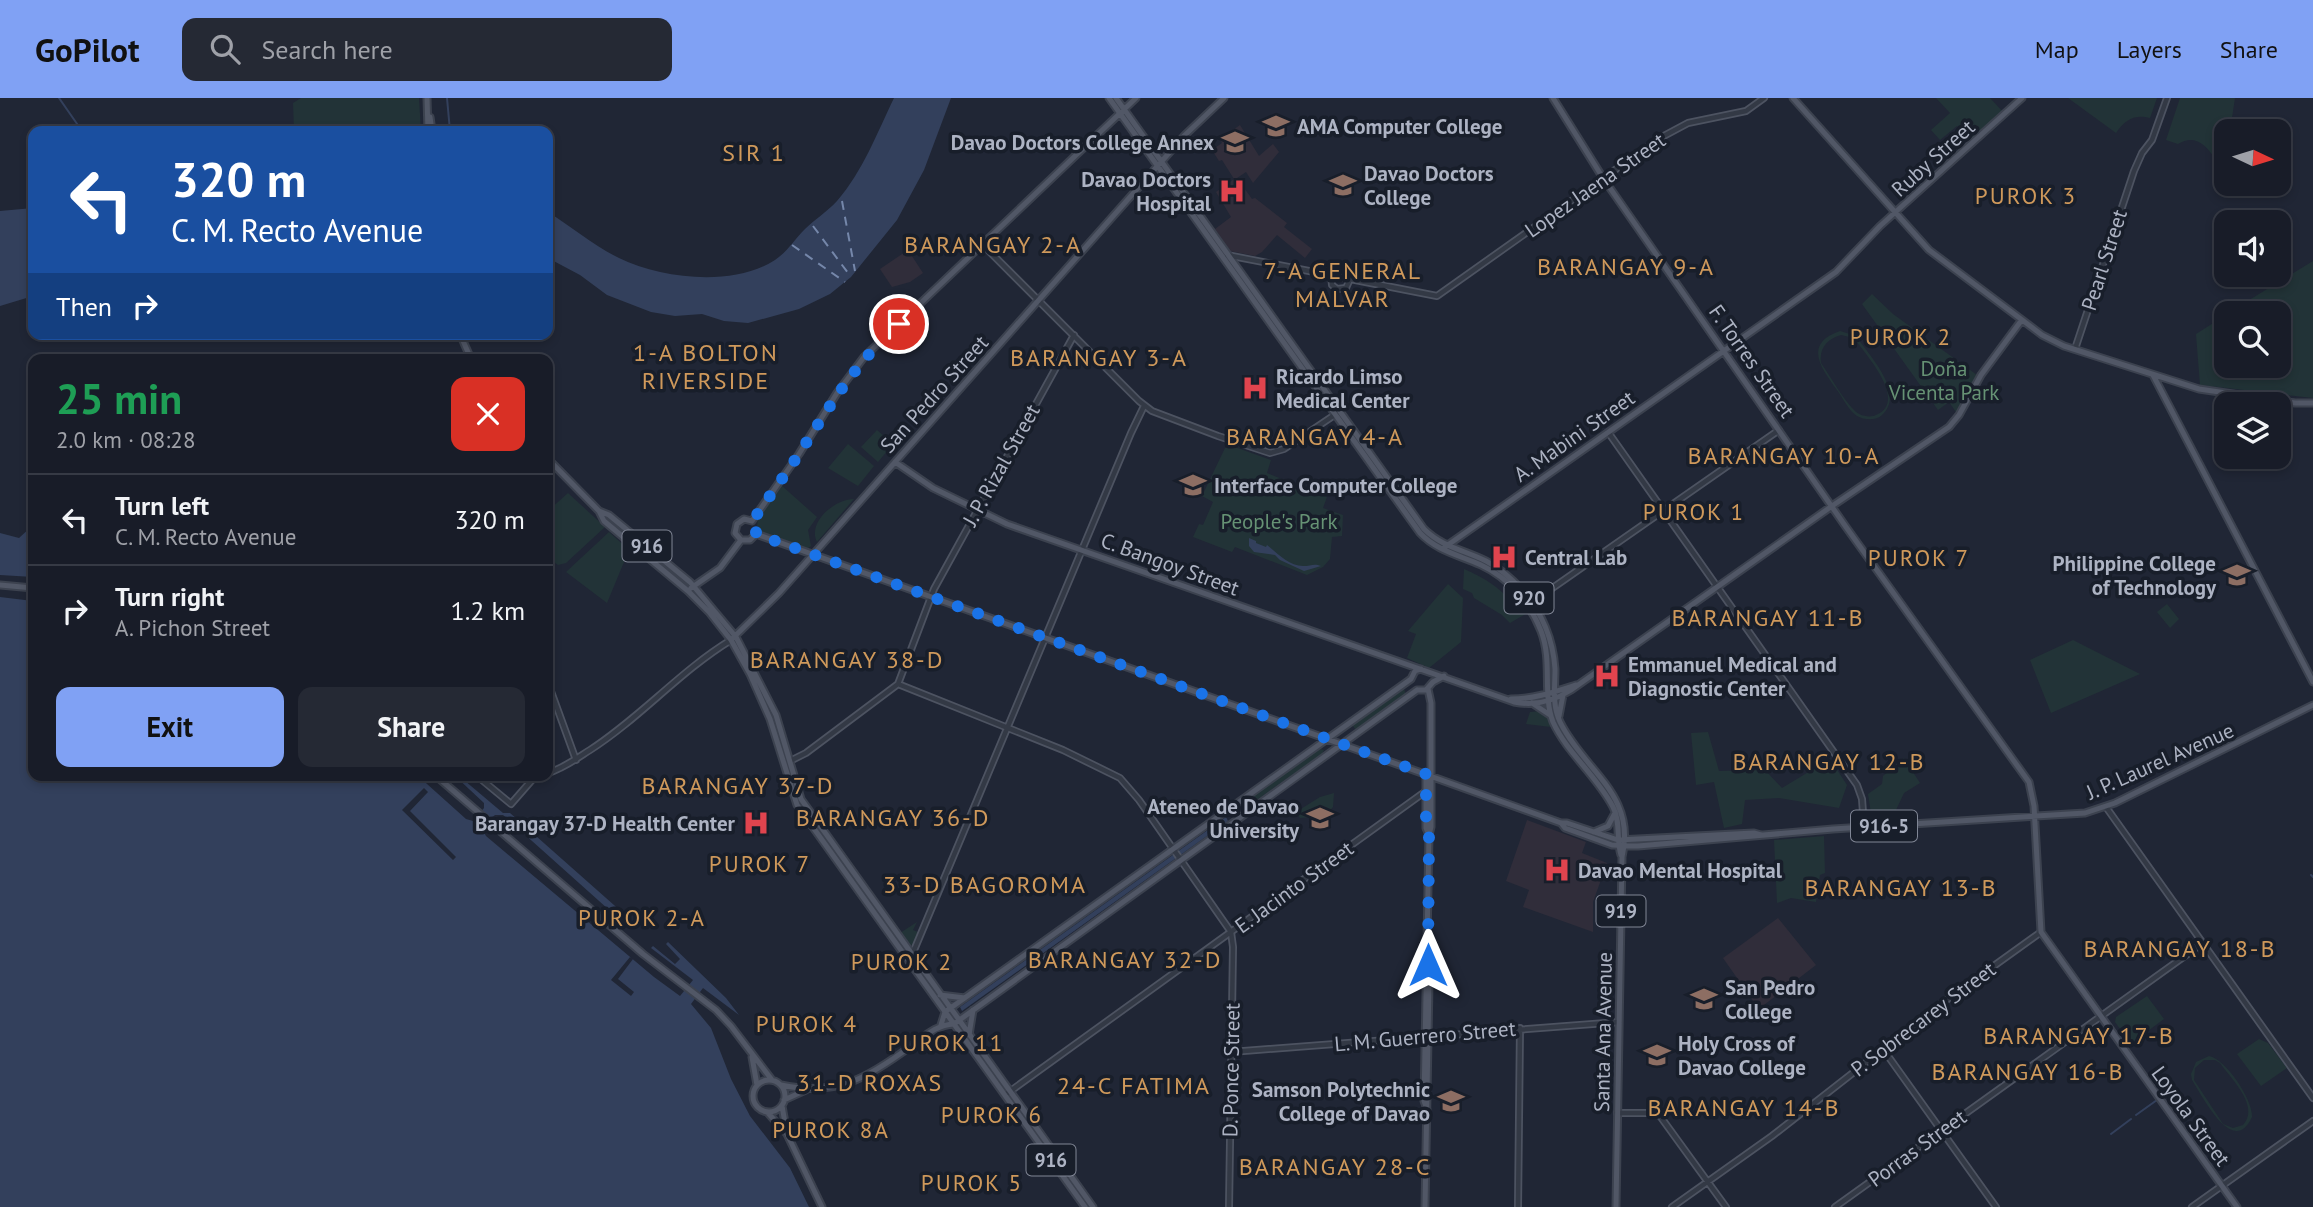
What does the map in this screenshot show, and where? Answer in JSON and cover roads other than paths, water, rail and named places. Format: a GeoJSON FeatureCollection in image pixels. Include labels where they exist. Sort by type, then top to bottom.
{"type":"FeatureCollection","features":[{"type":"Feature","properties":{"kind":"main road"},"geometry":{"type":"LineString","coordinates":[[1109,98],[1122,111]]}},
{"type":"Feature","properties":{"kind":"main road"},"geometry":{"type":"LineString","coordinates":[[1116,98],[1122,111]]}},
{"type":"Feature","properties":{"kind":"main road"},"geometry":{"type":"LineString","coordinates":[[752,522],[837,393],[864,357],[1136,98]]}},
{"type":"Feature","properties":{"kind":"main road","name":"F. Torres Street"},"geometry":{"type":"LineString","coordinates":[[1553,98],[1603,178],[2029,782],[2035,817]]}},
{"type":"Feature","properties":{"kind":"main road"},"geometry":{"type":"LineString","coordinates":[[1793,98],[1930,250],[2021,321],[2050,339],[2206,391],[2313,403]]}},
{"type":"Feature","properties":{"kind":"main road","name":"Ruby Street"},"geometry":{"type":"LineString","coordinates":[[1724,349],[1836,271],[1895,213],[2022,98]]}},
{"type":"Feature","properties":{"kind":"main road"},"geometry":{"type":"LineString","coordinates":[[428,99],[430,126]]}},
{"type":"Feature","properties":{"kind":"main road","name":"San Pedro Street"},"geometry":{"type":"LineString","coordinates":[[733,638],[812,555],[1157,166],[1221,99]]}},
{"type":"Feature","properties":{"kind":"main road","name":"920"},"geometry":{"type":"LineString","coordinates":[[1122,111],[1163,160],[1337,406],[1338,413]]}},
{"type":"Feature","properties":{"kind":"main road","name":"920"},"geometry":{"type":"LineString","coordinates":[[1122,111],[1157,166],[1222,257],[1424,529],[1445,548],[1495,566],[1516,583],[1530,603],[1549,637],[1552,678],[1550,716],[1556,730],[1609,795],[1621,843]]}},
{"type":"Feature","properties":{"kind":"main road"},"geometry":{"type":"LineString","coordinates":[[1552,696],[1563,695],[1952,424],[1981,375],[2021,321]]}},
{"type":"Feature","properties":{"kind":"main road","name":"A. Mabini Street"},"geometry":{"type":"LineString","coordinates":[[1445,548],[1724,349]]}},
{"type":"Feature","properties":{"kind":"main road"},"geometry":{"type":"LineString","coordinates":[[2153,375],[2313,682]]}},
{"type":"Feature","properties":{"kind":"main road","name":"C. Bangoy Street"},"geometry":{"type":"LineString","coordinates":[[895,462],[922,482],[1007,524],[1518,703],[1552,696]]}},
{"type":"Feature","properties":{"kind":"main road","name":"916"},"geometry":{"type":"LineString","coordinates":[[553,463],[599,511],[604,521],[688,591],[733,638],[770,719],[797,805],[1093,1207]]}},
{"type":"Feature","properties":{"kind":"main road","name":"916"},"geometry":{"type":"LineString","coordinates":[[599,511],[609,515],[693,585],[733,638],[762,684],[776,715],[801,799],[948,1010]]}},
{"type":"Feature","properties":{"kind":"main road"},"geometry":{"type":"LineString","coordinates":[[744,519],[752,522],[756,526],[756,534],[749,540],[741,540],[735,533],[737,524],[744,519]]}},
{"type":"Feature","properties":{"kind":"main road","name":"916-5"},"geometry":{"type":"LineString","coordinates":[[756,534],[1429,775]]}},
{"type":"Feature","properties":{"kind":"main road"},"geometry":{"type":"LineString","coordinates":[[688,591],[721,567],[741,540]]}},
{"type":"Feature","properties":{"kind":"main road"},"geometry":{"type":"LineString","coordinates":[[0,585],[28,588]]}},
{"type":"Feature","properties":{"kind":"main road"},"geometry":{"type":"LineString","coordinates":[[442,781],[643,954],[723,1017],[772,1080],[781,1085],[809,1090],[836,1087],[862,1078],[941,1025],[956,1022],[1177,855],[1239,801],[1411,679],[1415,671],[1425,670],[1432,676],[1433,682]]}},
{"type":"Feature","properties":{"kind":"main road"},"geometry":{"type":"LineString","coordinates":[[941,1025],[948,1010],[965,998],[1177,855],[1246,813],[1417,690],[1428,689],[1433,682],[1444,676]]}},
{"type":"Feature","properties":{"kind":"main road"},"geometry":{"type":"LineString","coordinates":[[1550,716],[1533,700],[1552,678],[1568,688]]}},
{"type":"Feature","properties":{"kind":"main road"},"geometry":{"type":"LineString","coordinates":[[1411,679],[1417,690]]}},
{"type":"Feature","properties":{"kind":"main road"},"geometry":{"type":"LineString","coordinates":[[1552,696],[1579,684]]}},
{"type":"Feature","properties":{"kind":"main road"},"geometry":{"type":"LineString","coordinates":[[1425,1207],[1427,1109],[1424,1101],[1432,703],[1428,689]]}},
{"type":"Feature","properties":{"kind":"main road"},"geometry":{"type":"LineString","coordinates":[[1560,722],[1559,708],[1563,695]]}},
{"type":"Feature","properties":{"kind":"main road","name":"920"},"geometry":{"type":"LineString","coordinates":[[1552,696],[1560,722],[1623,814],[1621,843]]}},
{"type":"Feature","properties":{"kind":"main road","name":"J. P. Laurel Avenue"},"geometry":{"type":"LineString","coordinates":[[1561,823],[1565,828],[1621,843],[1720,841],[1760,835],[1864,827],[2085,813],[2106,807],[2313,705]]}},
{"type":"Feature","properties":{"kind":"main road"},"geometry":{"type":"LineString","coordinates":[[1318,745],[1326,746],[1332,753]]}},
{"type":"Feature","properties":{"kind":"main road"},"geometry":{"type":"LineString","coordinates":[[1429,835],[1426,828],[1426,805],[1429,789],[1442,779],[1431,764]]}},
{"type":"Feature","properties":{"kind":"main road","name":"J. P. Laurel Avenue"},"geometry":{"type":"LineString","coordinates":[[1429,775],[1621,843]]}},
{"type":"Feature","properties":{"kind":"main road"},"geometry":{"type":"LineString","coordinates":[[1239,801],[1246,813]]}},
{"type":"Feature","properties":{"kind":"main road"},"geometry":{"type":"LineString","coordinates":[[1594,832],[1609,824],[1615,813]]}},
{"type":"Feature","properties":{"kind":"main road"},"geometry":{"type":"LineString","coordinates":[[2035,817],[2041,932]]}},
{"type":"Feature","properties":{"kind":"main road","name":"Santa Ana Avenue"},"geometry":{"type":"LineString","coordinates":[[1616,1207],[1621,843]]}},
{"type":"Feature","properties":{"kind":"main road","name":"Loyola Street"},"geometry":{"type":"LineString","coordinates":[[2041,932],[2237,1207]]}},
{"type":"Feature","properties":{"kind":"main road"},"geometry":{"type":"LineString","coordinates":[[940,995],[965,998]]}},
{"type":"Feature","properties":{"kind":"main road"},"geometry":{"type":"LineString","coordinates":[[969,1035],[974,1009]]}},
{"type":"Feature","properties":{"kind":"main road","name":"916"},"geometry":{"type":"LineString","coordinates":[[956,1022],[969,1035],[1085,1207]]}},
{"type":"Feature","properties":{"kind":"main road"},"geometry":{"type":"LineString","coordinates":[[751,1054],[756,1069],[757,1086]]}},
{"type":"Feature","properties":{"kind":"main road"},"geometry":{"type":"LineString","coordinates":[[772,1080],[757,1086],[753,1094],[755,1104],[759,1109],[768,1112],[787,1134],[822,1207]]}},
{"type":"Feature","properties":{"kind":"main road"},"geometry":{"type":"LineString","coordinates":[[781,1085],[784,1091],[787,1134]]}},
{"type":"Feature","properties":{"kind":"main road"},"geometry":{"type":"LineString","coordinates":[[768,1112],[777,1110],[783,1103],[809,1090]]}},
{"type":"Feature","properties":{"kind":"street","name":"Lopez Jaena Street"},"geometry":{"type":"LineString","coordinates":[[1350,279],[1437,296],[1660,138],[1682,125],[1746,111],[1763,98]]}},
{"type":"Feature","properties":{"kind":"street","name":"Pearl Street"},"geometry":{"type":"LineString","coordinates":[[2074,349],[2134,171],[2142,153],[2152,140],[2166,98]]}},
{"type":"Feature","properties":{"kind":"street"},"geometry":{"type":"LineString","coordinates":[[983,245],[1152,411],[1225,439],[1274,453],[1338,413]]}},
{"type":"Feature","properties":{"kind":"street"},"geometry":{"type":"LineString","coordinates":[[1222,257],[1230,255],[1331,275],[1350,279],[1346,288],[1337,289],[1332,285],[1331,275]]}},
{"type":"Feature","properties":{"kind":"street","name":"J. P. Rizal Street"},"geometry":{"type":"LineString","coordinates":[[898,684],[931,596],[975,510],[1073,335]]}},
{"type":"Feature","properties":{"kind":"street"},"geometry":{"type":"LineString","coordinates":[[912,955],[1144,406]]}},
{"type":"Feature","properties":{"kind":"street"},"geometry":{"type":"LineString","coordinates":[[1530,603],[1780,429]]}},
{"type":"Feature","properties":{"kind":"street"},"geometry":{"type":"LineString","coordinates":[[1608,431],[1857,785],[1862,799],[1864,827]]}},
{"type":"Feature","properties":{"kind":"street"},"geometry":{"type":"LineString","coordinates":[[553,771],[576,760],[616,732],[733,638]]}},
{"type":"Feature","properties":{"kind":"street"},"geometry":{"type":"LineString","coordinates":[[790,761],[806,754],[898,684],[1063,750],[1120,778],[1231,932]]}},
{"type":"Feature","properties":{"kind":"street"},"geometry":{"type":"LineString","coordinates":[[553,697],[576,760]]}},
{"type":"Feature","properties":{"kind":"street"},"geometry":{"type":"LineString","coordinates":[[483,781],[511,804],[531,781]]}},
{"type":"Feature","properties":{"kind":"street","name":"E. Jacinto Street"},"geometry":{"type":"LineString","coordinates":[[1007,1093],[1429,789]]}},
{"type":"Feature","properties":{"kind":"street"},"geometry":{"type":"LineString","coordinates":[[1413,801],[1426,805]]}},
{"type":"Feature","properties":{"kind":"street"},"geometry":{"type":"LineString","coordinates":[[2106,807],[2313,1098]]}},
{"type":"Feature","properties":{"kind":"street","name":"D. Ponce Street"},"geometry":{"type":"LineString","coordinates":[[1229,1207],[1233,947],[1231,932]]}},
{"type":"Feature","properties":{"kind":"street","name":"P. Sobrecarey Street"},"geometry":{"type":"LineString","coordinates":[[1672,1207],[1765,1140],[1964,986],[2041,932]]}},
{"type":"Feature","properties":{"kind":"street","name":"Porras Street"},"geometry":{"type":"LineString","coordinates":[[1835,1207],[2203,943]]}},
{"type":"Feature","properties":{"kind":"street","name":"L. M. Guerrero Street"},"geometry":{"type":"LineString","coordinates":[[1231,1052],[1619,1022]]}},
{"type":"Feature","properties":{"kind":"street"},"geometry":{"type":"LineString","coordinates":[[1518,1207],[1520,1028]]}},
{"type":"Feature","properties":{"kind":"street"},"geometry":{"type":"LineString","coordinates":[[1883,1049],[1996,1207]]}},
{"type":"Feature","properties":{"kind":"street"},"geometry":{"type":"LineString","coordinates":[[1618,1113],[1658,1114],[1726,1207]]}},
{"type":"Feature","properties":{"kind":"street"},"geometry":{"type":"LineString","coordinates":[[2192,1207],[2313,1121]]}},
{"type":"Feature","properties":{"kind":"water"},"geometry":{"type":"Polygon","coordinates":[[[894,98],[951,98],[924,170],[897,220],[851,277],[830,294],[799,309],[748,323],[724,321],[702,314],[675,316],[651,312],[607,295],[580,275],[553,261],[553,215],[619,258],[656,271],[719,277],[758,269],[780,257],[805,229],[837,201],[862,164],[894,98]]]}},
{"type":"Feature","properties":{"kind":"water"},"geometry":{"type":"Polygon","coordinates":[[[28,208],[28,298],[0,306],[0,211],[28,208]]]}},
{"type":"Feature","properties":{"kind":"water"},"geometry":{"type":"Polygon","coordinates":[[[28,530],[28,577],[0,575],[0,533],[19,538],[28,530]]]}},
{"type":"Feature","properties":{"kind":"water"},"geometry":{"type":"Polygon","coordinates":[[[1249,538],[1266,547],[1267,545],[1293,564],[1321,566],[1304,571],[1275,555],[1254,552],[1249,546],[1249,538]]]}},
{"type":"Feature","properties":{"kind":"water"},"geometry":{"type":"Polygon","coordinates":[[[0,597],[28,600],[28,781],[424,781],[466,819],[473,821],[484,808],[484,803],[460,781],[465,781],[503,813],[510,813],[632,921],[627,926],[503,815],[495,815],[487,822],[484,827],[486,836],[680,996],[693,980],[651,948],[653,946],[675,964],[680,959],[666,944],[668,942],[726,998],[739,1015],[703,988],[691,1004],[711,1028],[731,1079],[750,1116],[790,1168],[809,1207],[0,1207],[0,597]]]}},
{"type":"Feature","properties":{"kind":"water"},"geometry":{"type":"Polygon","coordinates":[[[1226,817],[1228,821],[962,1011],[960,1007],[1226,817]]]}},
{"type":"Feature","properties":{"kind":"waterway"},"geometry":{"type":"LineString","coordinates":[[59,98],[79,126]]}},
{"type":"Feature","properties":{"kind":"waterway"},"geometry":{"type":"LineString","coordinates":[[447,98],[450,126]]}},
{"type":"Feature","properties":{"kind":"waterway"},"geometry":{"type":"LineString","coordinates":[[2136,1115],[2157,1100]]}},
{"type":"Feature","properties":{"kind":"waterway"},"geometry":{"type":"LineString","coordinates":[[2111,1134],[2131,1119]]}},
{"type":"Feature","properties":{"kind":"place","name":"AMA Computer College"},"geometry":{"type":"Point","coordinates":[1276,126]}},
{"type":"Feature","properties":{"kind":"place","name":"Davao Doctors College Annex"},"geometry":{"type":"Point","coordinates":[1235,142]}},
{"type":"Feature","properties":{"kind":"place","name":"Davao Doctors College"},"geometry":{"type":"Point","coordinates":[1343,185]}},
{"type":"Feature","properties":{"kind":"place","name":"Davao Doctors Hospital"},"geometry":{"type":"Point","coordinates":[1232,191]}},
{"type":"Feature","properties":{"kind":"place","name":"Ricardo Limso Medical Center"},"geometry":{"type":"Point","coordinates":[1255,388]}},
{"type":"Feature","properties":{"kind":"place","name":"Interface Computer College"},"geometry":{"type":"Point","coordinates":[1193,485]}},
{"type":"Feature","properties":{"kind":"place","name":"Central Lab"},"geometry":{"type":"Point","coordinates":[1504,557]}},
{"type":"Feature","properties":{"kind":"place","name":"Philippine College of Technology"},"geometry":{"type":"Point","coordinates":[2237,575]}},
{"type":"Feature","properties":{"kind":"place","name":"Emmanuel Medical and Diagnostic Center"},"geometry":{"type":"Point","coordinates":[1607,676]}},
{"type":"Feature","properties":{"kind":"place","name":"Ateneo de Davao University"},"geometry":{"type":"Point","coordinates":[1320,818]}},
{"type":"Feature","properties":{"kind":"place","name":"Barangay 37-D Health Center"},"geometry":{"type":"Point","coordinates":[756,823]}},
{"type":"Feature","properties":{"kind":"place","name":"Davao Mental Hospital"},"geometry":{"type":"Point","coordinates":[1557,870]}},
{"type":"Feature","properties":{"kind":"place","name":"San Pedro College"},"geometry":{"type":"Point","coordinates":[1704,999]}},
{"type":"Feature","properties":{"kind":"place","name":"Holy Cross of Davao College"},"geometry":{"type":"Point","coordinates":[1657,1055]}},
{"type":"Feature","properties":{"kind":"place","name":"Samson Polytechnic College of Davao"},"geometry":{"type":"Point","coordinates":[1451,1101]}},
{"type":"Feature","properties":{"kind":"district","name":"SIR 1"},"geometry":{"type":"Point","coordinates":[754,152]}},
{"type":"Feature","properties":{"kind":"district","name":"PUROK 3"},"geometry":{"type":"Point","coordinates":[2026,195]}},
{"type":"Feature","properties":{"kind":"district","name":"BARANGAY 2-A"},"geometry":{"type":"Point","coordinates":[993,244]}},
{"type":"Feature","properties":{"kind":"district","name":"BARANGAY 9-A"},"geometry":{"type":"Point","coordinates":[1626,266]}},
{"type":"Feature","properties":{"kind":"district","name":"7-A GENERAL MALVAR"},"geometry":{"type":"Point","coordinates":[1343,284]}},
{"type":"Feature","properties":{"kind":"district","name":"PUROK 2"},"geometry":{"type":"Point","coordinates":[1901,336]}},
{"type":"Feature","properties":{"kind":"district","name":"BARANGAY 3-A"},"geometry":{"type":"Point","coordinates":[1099,357]}},
{"type":"Feature","properties":{"kind":"district","name":"1-A BOLTON RIVERSIDE"},"geometry":{"type":"Point","coordinates":[706,366]}},
{"type":"Feature","properties":{"kind":"district","name":"BARANGAY 4-A"},"geometry":{"type":"Point","coordinates":[1315,436]}},
{"type":"Feature","properties":{"kind":"district","name":"BARANGAY 10-A"},"geometry":{"type":"Point","coordinates":[1784,455]}},
{"type":"Feature","properties":{"kind":"district","name":"PUROK 1"},"geometry":{"type":"Point","coordinates":[1694,511]}},
{"type":"Feature","properties":{"kind":"district","name":"PUROK 7"},"geometry":{"type":"Point","coordinates":[1919,557]}},
{"type":"Feature","properties":{"kind":"district","name":"BARANGAY 11-B"},"geometry":{"type":"Point","coordinates":[1768,617]}},
{"type":"Feature","properties":{"kind":"district","name":"BARANGAY 38-D"},"geometry":{"type":"Point","coordinates":[847,659]}},
{"type":"Feature","properties":{"kind":"district","name":"BARANGAY 12-B"},"geometry":{"type":"Point","coordinates":[1829,761]}},
{"type":"Feature","properties":{"kind":"district","name":"BARANGAY 37-D"},"geometry":{"type":"Point","coordinates":[738,785]}},
{"type":"Feature","properties":{"kind":"district","name":"BARANGAY 36-D"},"geometry":{"type":"Point","coordinates":[893,817]}},
{"type":"Feature","properties":{"kind":"district","name":"PUROK 7"},"geometry":{"type":"Point","coordinates":[760,863]}},
{"type":"Feature","properties":{"kind":"district","name":"33-D BAGOROMA"},"geometry":{"type":"Point","coordinates":[985,884]}},
{"type":"Feature","properties":{"kind":"district","name":"BARANGAY 13-B"},"geometry":{"type":"Point","coordinates":[1901,887]}},
{"type":"Feature","properties":{"kind":"district","name":"PUROK 2-A"},"geometry":{"type":"Point","coordinates":[642,917]}},
{"type":"Feature","properties":{"kind":"district","name":"BARANGAY 18-B"},"geometry":{"type":"Point","coordinates":[2180,948]}},
{"type":"Feature","properties":{"kind":"district","name":"BARANGAY 32-D"},"geometry":{"type":"Point","coordinates":[1125,959]}},
{"type":"Feature","properties":{"kind":"district","name":"PUROK 2"},"geometry":{"type":"Point","coordinates":[902,961]}},
{"type":"Feature","properties":{"kind":"district","name":"PUROK 4"},"geometry":{"type":"Point","coordinates":[807,1023]}},
{"type":"Feature","properties":{"kind":"district","name":"BARANGAY 17-B"},"geometry":{"type":"Point","coordinates":[2079,1035]}},
{"type":"Feature","properties":{"kind":"district","name":"PUROK 11"},"geometry":{"type":"Point","coordinates":[946,1042]}},
{"type":"Feature","properties":{"kind":"district","name":"BARANGAY 16-B"},"geometry":{"type":"Point","coordinates":[2028,1071]}},
{"type":"Feature","properties":{"kind":"district","name":"31-D ROXAS"},"geometry":{"type":"Point","coordinates":[870,1082]}},
{"type":"Feature","properties":{"kind":"district","name":"24-C FATIMA"},"geometry":{"type":"Point","coordinates":[1134,1085]}},
{"type":"Feature","properties":{"kind":"district","name":"BARANGAY 14-B"},"geometry":{"type":"Point","coordinates":[1744,1107]}},
{"type":"Feature","properties":{"kind":"district","name":"PUROK 6"},"geometry":{"type":"Point","coordinates":[992,1114]}},
{"type":"Feature","properties":{"kind":"district","name":"PUROK 8A"},"geometry":{"type":"Point","coordinates":[831,1129]}},
{"type":"Feature","properties":{"kind":"district","name":"BARANGAY 28-C"},"geometry":{"type":"Point","coordinates":[1335,1166]}},
{"type":"Feature","properties":{"kind":"district","name":"PUROK 5"},"geometry":{"type":"Point","coordinates":[972,1182]}},
{"type":"Feature","properties":{"kind":"park label","name":"Doña Vicenta Park"},"geometry":{"type":"Point","coordinates":[1944,380]}},
{"type":"Feature","properties":{"kind":"park label","name":"People's Park"},"geometry":{"type":"Point","coordinates":[1279,521]}}]}
